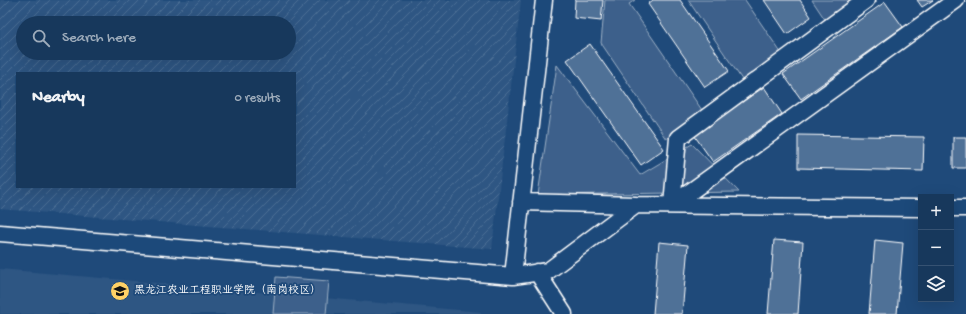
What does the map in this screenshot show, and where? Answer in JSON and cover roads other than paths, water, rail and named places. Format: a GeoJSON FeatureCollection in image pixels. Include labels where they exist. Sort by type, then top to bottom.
{"type":"FeatureCollection","features":[{"type":"Feature","properties":{"kind":"street"},"geometry":{"type":"LineString","coordinates":[[513,276],[544,0]]}},
{"type":"Feature","properties":{"kind":"street"},"geometry":{"type":"LineString","coordinates":[[672,205],[678,138],[866,0]]}},
{"type":"Feature","properties":{"kind":"street"},"geometry":{"type":"LineString","coordinates":[[672,205],[956,0]]}},
{"type":"Feature","properties":{"kind":"street"},"geometry":{"type":"LineString","coordinates":[[521,202],[636,205],[918,208]]}},
{"type":"Feature","properties":{"kind":"street"},"geometry":{"type":"LineString","coordinates":[[0,233],[513,276],[548,271],[636,205]]}},
{"type":"Feature","properties":{"kind":"street"},"geometry":{"type":"LineString","coordinates":[[954,208],[966,208]]}},
{"type":"Feature","properties":{"kind":"street"},"geometry":{"type":"LineString","coordinates":[[537,272],[564,314]]}},
{"type":"Feature","properties":{"kind":"place","name":"黑龙江农业工程职业学院（南岗校区）"},"geometry":{"type":"Point","coordinates":[120,291]}}]}
